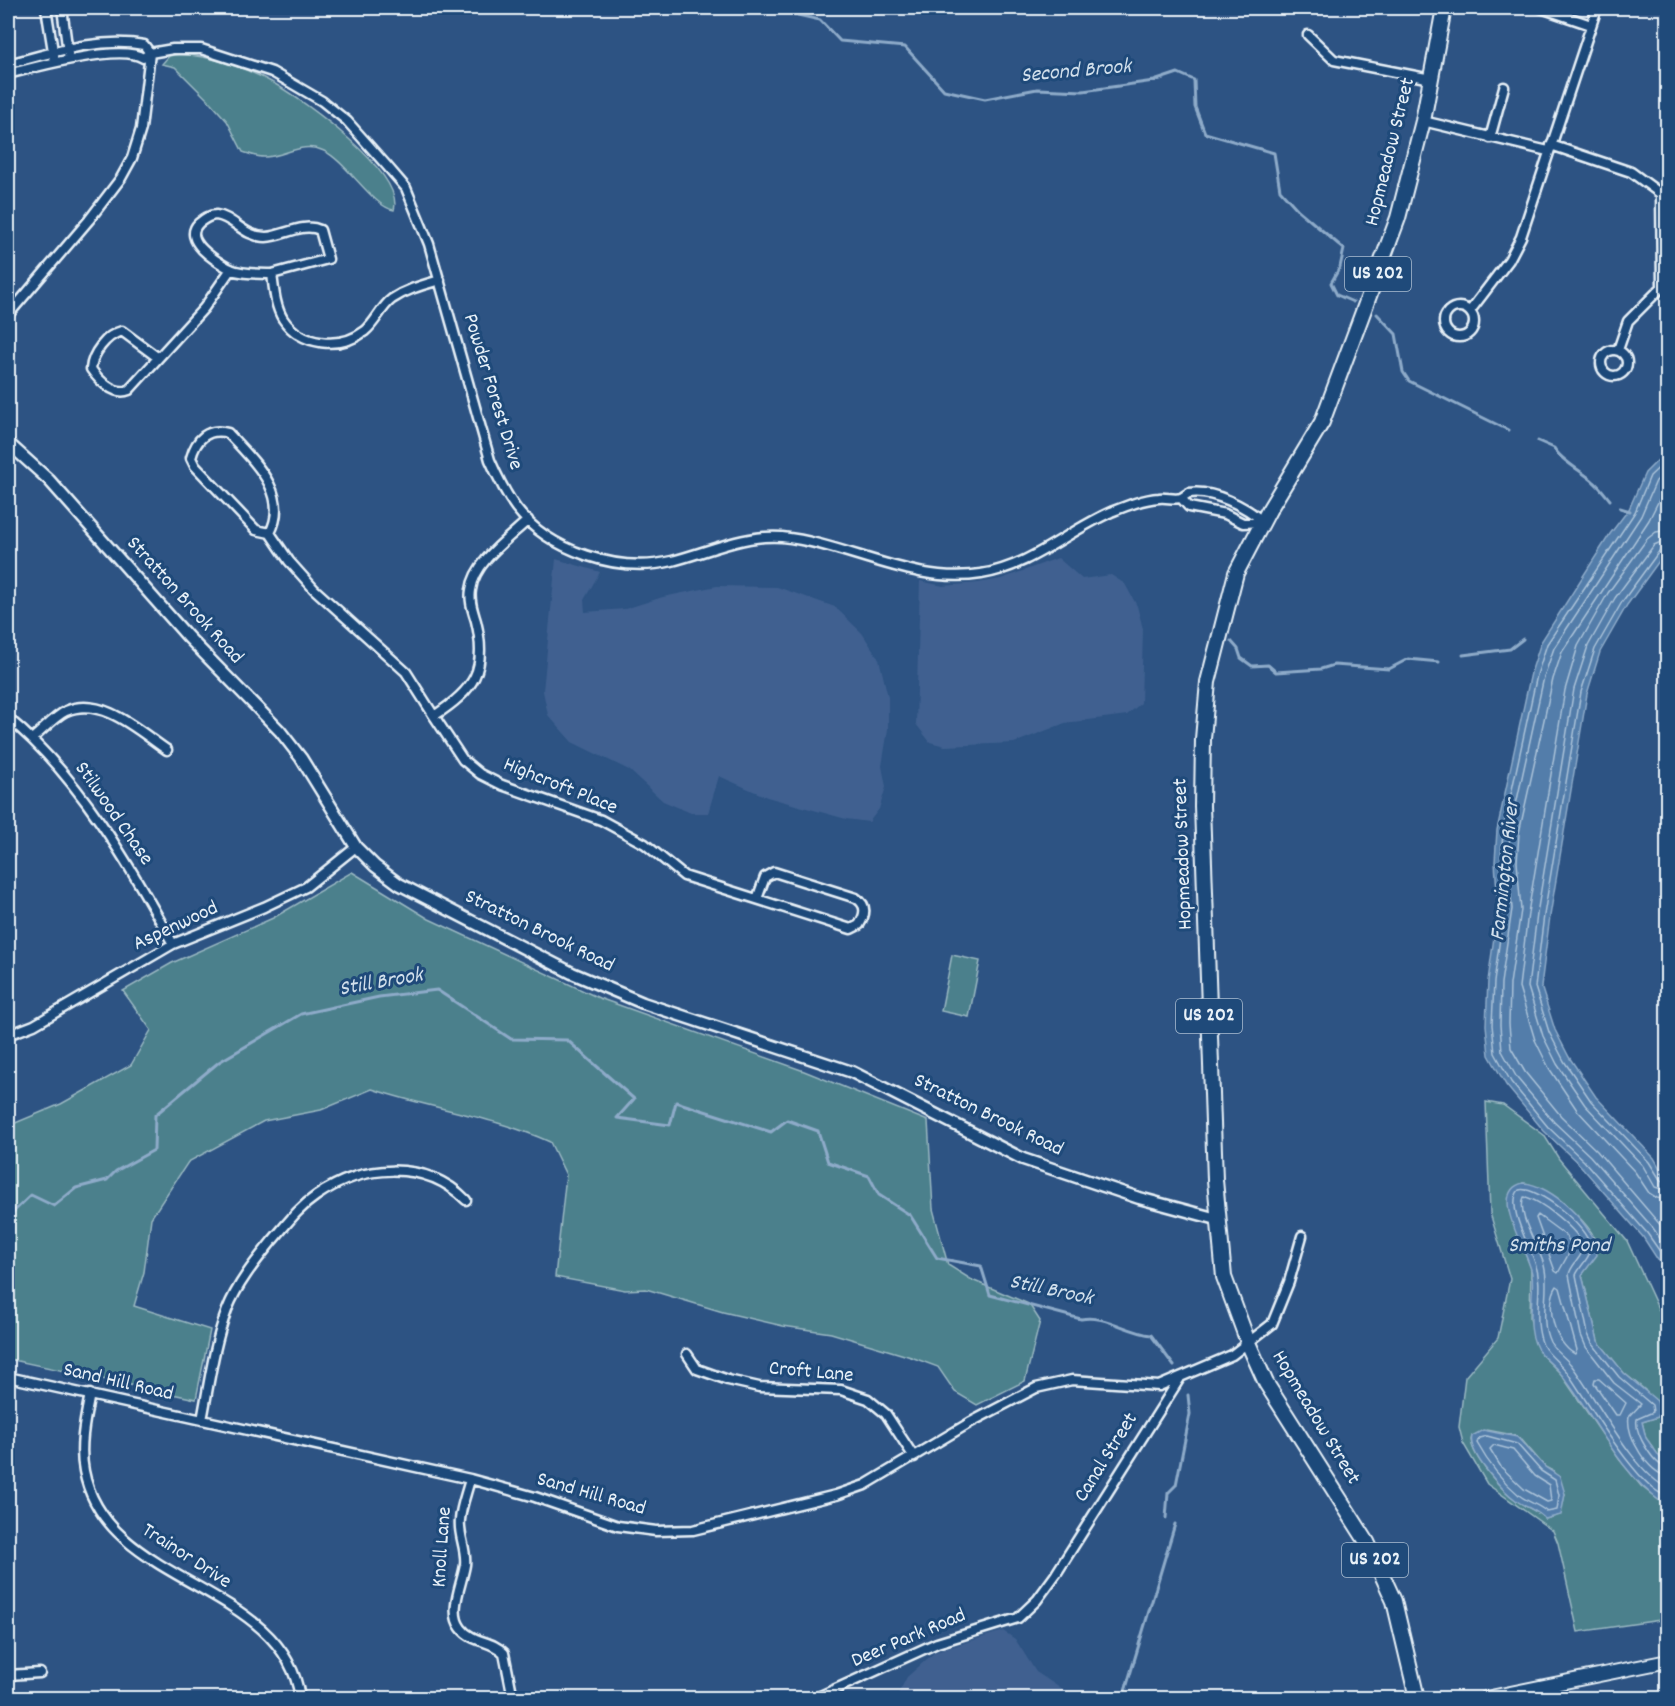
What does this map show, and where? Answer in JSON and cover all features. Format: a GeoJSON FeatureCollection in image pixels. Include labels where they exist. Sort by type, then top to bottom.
{"type":"FeatureCollection","features":[{"type":"Feature","properties":{"kind":"highway","name":"Hopmeadow Street"},"geometry":{"type":"LineString","coordinates":[[1417,1698],[1394,1600],[1371,1552],[1266,1383],[1249,1345],[1224,1277],[1217,1218],[1202,806],[1203,739],[1208,682],[1236,573],[1263,522],[1303,457],[1332,398],[1398,218],[1423,121],[1444,8]]}},
{"type":"Feature","properties":{"kind":"main road"},"geometry":{"type":"LineString","coordinates":[[1486,1698],[1668,1661]]}},
{"type":"Feature","properties":{"kind":"street"},"geometry":{"type":"LineString","coordinates":[[46,8],[55,63]]}},
{"type":"Feature","properties":{"kind":"street"},"geometry":{"type":"LineString","coordinates":[[62,8],[69,60]]}},
{"type":"Feature","properties":{"kind":"street"},"geometry":{"type":"LineString","coordinates":[[1541,8],[1591,25]]}},
{"type":"Feature","properties":{"kind":"street"},"geometry":{"type":"LineString","coordinates":[[1470,311],[1509,260],[1521,237],[1597,8]]}},
{"type":"Feature","properties":{"kind":"street"},"geometry":{"type":"LineString","coordinates":[[1308,35],[1334,60],[1431,79]]}},
{"type":"Feature","properties":{"kind":"street"},"geometry":{"type":"LineString","coordinates":[[8,64],[67,48],[128,42],[144,45],[150,53],[141,129],[132,158],[121,178],[11,312],[8,323]]}},
{"type":"Feature","properties":{"kind":"street","name":"Powder Forest Drive"},"geometry":{"type":"LineString","coordinates":[[8,74],[69,60],[128,52],[143,58],[150,53],[186,48],[219,53],[272,72],[321,101],[347,121],[406,188],[429,243],[490,460],[500,483],[517,509],[528,520],[571,550],[613,562],[669,562],[739,541],[779,537],[804,540],[932,575],[980,574],[1022,564],[1109,513],[1158,498],[1180,498],[1189,493],[1220,497],[1248,508],[1263,522]]}},
{"type":"Feature","properties":{"kind":"street"},"geometry":{"type":"LineString","coordinates":[[1490,138],[1504,87]]}},
{"type":"Feature","properties":{"kind":"street"},"geometry":{"type":"LineString","coordinates":[[1423,121],[1490,138],[1549,148],[1631,172],[1664,191],[1665,288],[1628,321],[1618,350]]}},
{"type":"Feature","properties":{"kind":"street"},"geometry":{"type":"LineString","coordinates":[[216,215],[256,237],[272,237],[309,227],[320,230],[324,237],[328,259],[272,274],[231,269],[196,244],[193,234],[197,225],[207,217],[216,215]]}},
{"type":"Feature","properties":{"kind":"street"},"geometry":{"type":"LineString","coordinates":[[157,357],[122,331],[114,333],[95,354],[91,369],[114,391],[122,393],[129,390],[204,308],[231,269]]}},
{"type":"Feature","properties":{"kind":"street"},"geometry":{"type":"LineString","coordinates":[[272,274],[278,309],[284,321],[306,338],[321,343],[336,343],[353,338],[367,330],[390,301],[408,290],[440,280]]}},
{"type":"Feature","properties":{"kind":"street","name":"Highcroft Place"},"geometry":{"type":"LineString","coordinates":[[270,533],[276,523],[276,506],[269,480],[228,433],[218,430],[209,432],[193,449],[190,458],[195,466],[256,530],[270,533],[289,561],[314,589],[406,672],[463,760],[480,774],[502,786],[601,820],[645,844],[684,876],[851,929],[859,925],[865,910],[863,903],[856,898],[774,872],[765,877],[757,899]]}},
{"type":"Feature","properties":{"kind":"street","name":"Stratton Brook Road"},"geometry":{"type":"LineString","coordinates":[[8,443],[49,480],[188,637],[280,730],[301,758],[356,848],[399,884],[572,973],[643,1003],[852,1072],[1023,1159],[1119,1192],[1217,1218]]}},
{"type":"Feature","properties":{"kind":"street","name":"Powder Forest Drive"},"geometry":{"type":"LineString","coordinates":[[1180,498],[1189,507],[1225,514],[1244,523],[1263,522]]}},
{"type":"Feature","properties":{"kind":"street"},"geometry":{"type":"LineString","coordinates":[[434,716],[461,698],[477,673],[480,652],[471,608],[471,589],[476,574],[528,520]]}},
{"type":"Feature","properties":{"kind":"street"},"geometry":{"type":"LineString","coordinates":[[33,738],[64,712],[77,708],[92,709],[115,715],[166,750]]}},
{"type":"Feature","properties":{"kind":"street","name":"Stilwood Chase"},"geometry":{"type":"LineString","coordinates":[[8,718],[33,738],[86,805],[131,868],[173,944]]}},
{"type":"Feature","properties":{"kind":"street","name":"Aspenwood"},"geometry":{"type":"LineString","coordinates":[[8,1035],[34,1025],[173,944],[264,907],[306,887],[356,848]]}},
{"type":"Feature","properties":{"kind":"street"},"geometry":{"type":"LineString","coordinates":[[202,1420],[227,1310],[251,1266],[295,1214],[339,1182],[378,1171],[413,1172],[433,1176],[451,1186],[466,1200]]}},
{"type":"Feature","properties":{"kind":"street"},"geometry":{"type":"LineString","coordinates":[[1180,1378],[1232,1355],[1249,1345],[1272,1324],[1278,1312],[1302,1236]]}},
{"type":"Feature","properties":{"kind":"street","name":"Croft Lane"},"geometry":{"type":"LineString","coordinates":[[687,1354],[697,1369],[739,1383],[782,1388],[841,1390],[868,1399],[886,1414],[914,1457]]}},
{"type":"Feature","properties":{"kind":"street","name":"Sand Hill Road"},"geometry":{"type":"LineString","coordinates":[[8,1377],[470,1479],[536,1497],[618,1526],[656,1532],[693,1530],[836,1495],[865,1485],[972,1422],[1036,1388],[1072,1380],[1159,1386],[1180,1378]]}},
{"type":"Feature","properties":{"kind":"street","name":"Canal Street"},"geometry":{"type":"LineString","coordinates":[[1018,1618],[1037,1600],[1056,1574],[1180,1378]]}},
{"type":"Feature","properties":{"kind":"street","name":"Trainor Drive"},"geometry":{"type":"LineString","coordinates":[[90,1394],[84,1425],[82,1459],[88,1485],[105,1516],[134,1547],[239,1612],[277,1643],[295,1677],[300,1698]]}},
{"type":"Feature","properties":{"kind":"street","name":"Knoll Lane"},"geometry":{"type":"LineString","coordinates":[[470,1479],[459,1521],[465,1558],[456,1605],[457,1618],[460,1628],[471,1637],[491,1644],[504,1653],[513,1698]]}},
{"type":"Feature","properties":{"kind":"street","name":"Deer Park Road"},"geometry":{"type":"LineString","coordinates":[[816,1698],[944,1640],[1018,1618]]}},
{"type":"Feature","properties":{"kind":"street"},"geometry":{"type":"LineString","coordinates":[[8,1676],[40,1673]]}},
{"type":"Feature","properties":{"kind":"shaded area"},"geometry":{"type":"Polygon","coordinates":[[[1058,558],[1082,579],[1111,575],[1125,584],[1137,606],[1143,629],[1141,703],[1127,715],[1065,723],[1014,743],[945,746],[930,742],[916,724],[920,581],[943,586],[978,583],[1001,579],[1058,558]]]}},
{"type":"Feature","properties":{"kind":"shaded area"},"geometry":{"type":"Polygon","coordinates":[[[556,559],[600,572],[584,600],[585,612],[625,609],[663,597],[717,586],[777,587],[835,607],[862,633],[879,659],[888,697],[888,729],[882,766],[886,787],[879,809],[869,822],[846,819],[767,797],[719,776],[708,813],[691,813],[663,801],[629,770],[572,742],[548,715],[543,691],[556,559]]]}},
{"type":"Feature","properties":{"kind":"shaded area"},"geometry":{"type":"Polygon","coordinates":[[[1003,1631],[1015,1639],[1036,1672],[1075,1698],[896,1698],[907,1677],[935,1652],[1003,1631]]]}},
{"type":"Feature","properties":{"kind":"green space"},"geometry":{"type":"Polygon","coordinates":[[[179,54],[204,57],[241,68],[275,84],[307,106],[369,158],[384,177],[393,195],[394,210],[378,201],[333,156],[324,151],[316,148],[301,148],[263,157],[243,152],[227,121],[211,103],[175,67],[162,64],[169,56],[179,54]]]}},
{"type":"Feature","properties":{"kind":"green space"},"geometry":{"type":"Polygon","coordinates":[[[352,872],[429,919],[599,998],[804,1071],[928,1121],[933,1209],[948,1265],[972,1280],[1029,1304],[1040,1321],[1025,1381],[977,1405],[955,1392],[938,1367],[911,1357],[831,1333],[783,1326],[723,1312],[646,1289],[625,1290],[555,1277],[566,1175],[550,1142],[484,1119],[372,1089],[321,1110],[264,1121],[188,1162],[151,1218],[144,1272],[134,1306],[210,1330],[196,1399],[8,1359],[8,1126],[61,1104],[131,1065],[151,1030],[123,991],[172,963],[273,918],[352,872]]]}},
{"type":"Feature","properties":{"kind":"green space"},"geometry":{"type":"Polygon","coordinates":[[[952,955],[980,961],[969,1017],[941,1011],[952,955]]]}},
{"type":"Feature","properties":{"kind":"green space"},"geometry":{"type":"Polygon","coordinates":[[[1486,1102],[1503,1105],[1544,1135],[1559,1159],[1627,1241],[1667,1328],[1667,1467],[1646,1438],[1642,1422],[1658,1417],[1645,1390],[1624,1373],[1598,1341],[1582,1275],[1595,1253],[1594,1236],[1567,1206],[1543,1190],[1523,1183],[1508,1208],[1531,1268],[1530,1319],[1541,1354],[1561,1374],[1619,1459],[1641,1486],[1661,1502],[1667,1501],[1667,1619],[1578,1632],[1558,1543],[1553,1531],[1487,1484],[1463,1443],[1459,1427],[1465,1377],[1498,1338],[1510,1279],[1490,1213],[1486,1102]],[[1487,1430],[1472,1436],[1471,1440],[1482,1465],[1511,1496],[1546,1519],[1560,1515],[1565,1494],[1553,1471],[1545,1467],[1521,1439],[1513,1435],[1487,1430]]]}},
{"type":"Feature","properties":{"kind":"water","name":"Farmington River"},"geometry":{"type":"Polygon","coordinates":[[[1667,451],[1667,550],[1627,605],[1600,652],[1587,694],[1550,916],[1541,986],[1555,1030],[1569,1057],[1596,1097],[1654,1158],[1667,1181],[1667,1274],[1643,1237],[1580,1165],[1544,1131],[1506,1085],[1489,1055],[1486,1025],[1488,981],[1498,908],[1495,862],[1497,830],[1531,673],[1541,642],[1610,534],[1629,509],[1645,473],[1667,451]]]}},
{"type":"Feature","properties":{"kind":"water","name":"Smiths Pond"},"geometry":{"type":"Polygon","coordinates":[[[1523,1183],[1534,1185],[1559,1199],[1581,1220],[1595,1244],[1597,1255],[1582,1275],[1598,1341],[1624,1373],[1657,1401],[1660,1409],[1658,1417],[1642,1422],[1646,1438],[1667,1467],[1667,1501],[1661,1502],[1631,1474],[1573,1390],[1559,1371],[1541,1354],[1536,1345],[1531,1325],[1532,1274],[1512,1224],[1508,1198],[1513,1189],[1523,1183]]]}},
{"type":"Feature","properties":{"kind":"water"},"geometry":{"type":"Polygon","coordinates":[[[1483,1430],[1517,1437],[1545,1467],[1560,1477],[1565,1494],[1561,1515],[1545,1519],[1539,1513],[1517,1501],[1496,1481],[1481,1462],[1472,1443],[1472,1436],[1483,1430]]]}},
{"type":"Feature","properties":{"kind":"waterway","name":"Second Brook"},"geometry":{"type":"LineString","coordinates":[[776,8],[780,11],[820,20],[840,41],[905,47],[944,90],[985,99],[1037,89],[1083,91],[1154,81],[1178,73],[1194,80],[1195,107],[1205,133],[1274,153],[1280,190],[1298,210],[1344,249],[1340,267],[1331,283],[1337,295],[1353,302]]}},
{"type":"Feature","properties":{"kind":"waterway","name":"Second Brook"},"geometry":{"type":"LineString","coordinates":[[1377,314],[1396,334],[1403,372],[1409,381],[1508,430]]}},
{"type":"Feature","properties":{"kind":"waterway","name":"Second Brook"},"geometry":{"type":"LineString","coordinates":[[1538,441],[1554,448],[1566,461],[1596,484],[1610,500]]}},
{"type":"Feature","properties":{"kind":"waterway","name":"Second Brook"},"geometry":{"type":"LineString","coordinates":[[1620,508],[1630,511]]}},
{"type":"Feature","properties":{"kind":"waterway"},"geometry":{"type":"LineString","coordinates":[[1463,655],[1510,649],[1523,639]]}},
{"type":"Feature","properties":{"kind":"waterway"},"geometry":{"type":"LineString","coordinates":[[1231,641],[1238,649],[1241,658],[1252,666],[1268,665],[1276,672],[1321,669],[1334,665],[1389,669],[1408,659],[1439,662]]}},
{"type":"Feature","properties":{"kind":"waterway","name":"Still Brook"},"geometry":{"type":"LineString","coordinates":[[8,1217],[31,1195],[54,1206],[76,1188],[107,1180],[116,1171],[154,1150],[155,1115],[219,1062],[301,1014],[379,997],[437,990],[511,1039],[567,1040],[634,1099],[617,1118],[670,1125],[676,1102],[771,1132],[787,1120],[818,1131],[828,1162],[869,1176],[879,1195],[910,1215],[937,1258],[981,1266],[990,1295],[1081,1319],[1098,1319],[1151,1335],[1174,1366]]}},
{"type":"Feature","properties":{"kind":"waterway","name":"Still Brook"},"geometry":{"type":"LineString","coordinates":[[1166,1518],[1168,1493],[1176,1485],[1190,1414],[1188,1395]]}},
{"type":"Feature","properties":{"kind":"waterway","name":"Still Brook"},"geometry":{"type":"LineString","coordinates":[[1123,1698],[1175,1524]]}}]}
